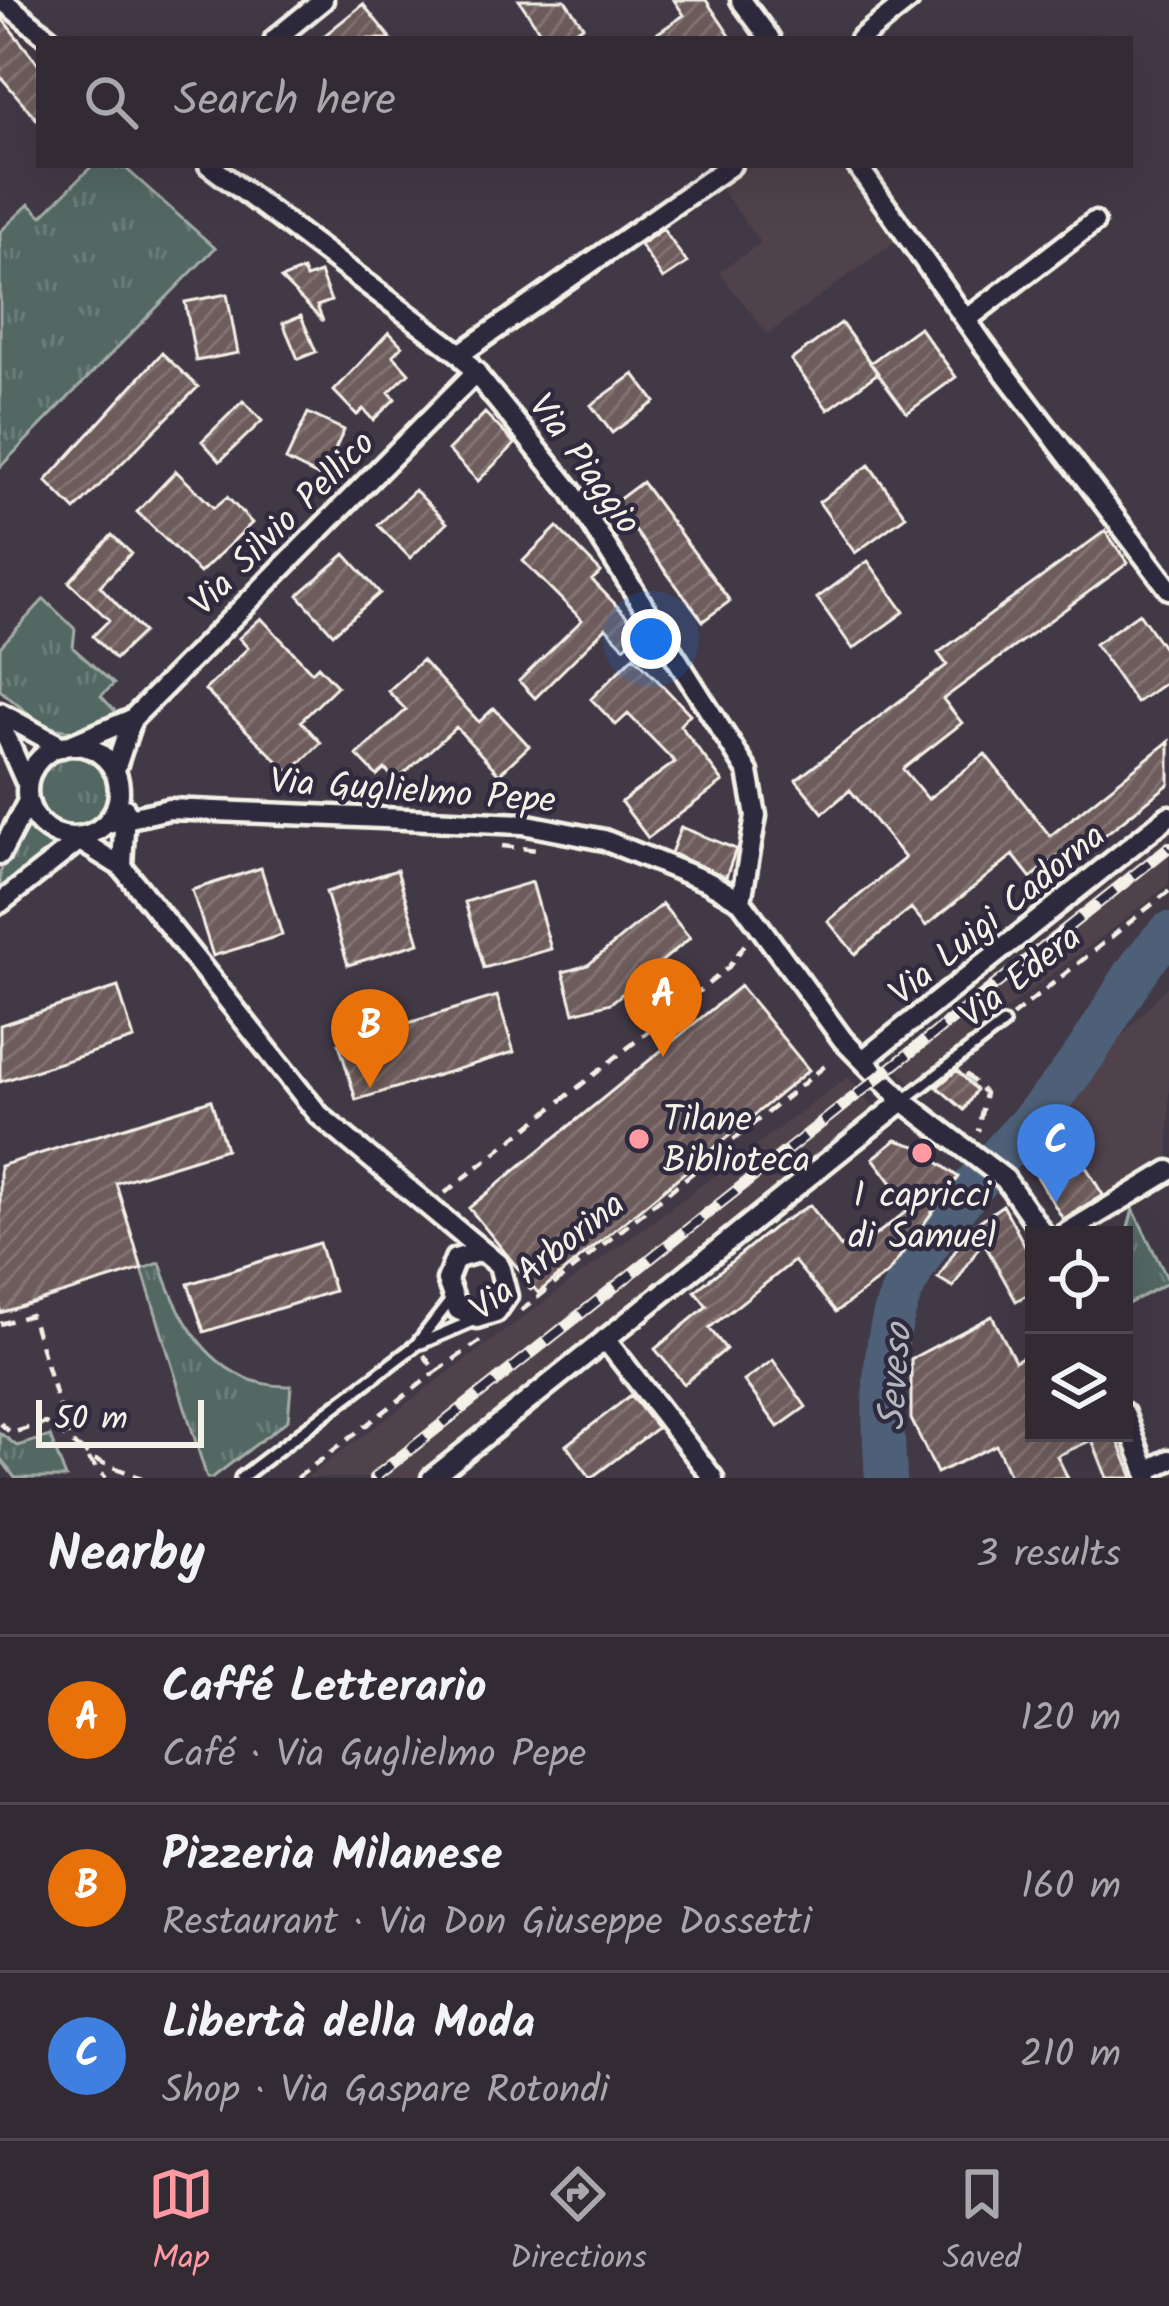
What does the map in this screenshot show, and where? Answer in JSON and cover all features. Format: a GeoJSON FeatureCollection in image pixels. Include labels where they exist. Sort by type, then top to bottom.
{"type":"FeatureCollection","features":[{"type":"Feature","properties":{"kind":"street"},"geometry":{"type":"LineString","coordinates":[[2,0],[46,36]]}},
{"type":"Feature","properties":{"kind":"street"},"geometry":{"type":"LineString","coordinates":[[279,36],[323,0]]}},
{"type":"Feature","properties":{"kind":"street"},"geometry":{"type":"LineString","coordinates":[[741,0],[768,36]]}},
{"type":"Feature","properties":{"kind":"street"},"geometry":{"type":"LineString","coordinates":[[864,36],[909,0]]}},
{"type":"Feature","properties":{"kind":"street","name":"Via Piaggio"},"geometry":{"type":"LineString","coordinates":[[213,168],[460,354],[587,515],[744,762],[756,816],[741,901]]}},
{"type":"Feature","properties":{"kind":"street"},"geometry":{"type":"LineString","coordinates":[[460,354],[727,168]]}},
{"type":"Feature","properties":{"kind":"street"},"geometry":{"type":"LineString","coordinates":[[858,168],[1169,589]]}},
{"type":"Feature","properties":{"kind":"street"},"geometry":{"type":"LineString","coordinates":[[966,320],[1094,222]]}},
{"type":"Feature","properties":{"kind":"street","name":"Via Silvio Pellico"},"geometry":{"type":"LineString","coordinates":[[65,746],[132,719],[476,372]]}},
{"type":"Feature","properties":{"kind":"street"},"geometry":{"type":"LineString","coordinates":[[0,713],[65,746],[99,752],[118,781],[125,819],[122,867]]}},
{"type":"Feature","properties":{"kind":"street","name":"Via Silvio Pellico"},"geometry":{"type":"LineString","coordinates":[[118,781],[132,719]]}},
{"type":"Feature","properties":{"kind":"street"},"geometry":{"type":"LineString","coordinates":[[0,723],[26,781],[27,802],[0,854]]}},
{"type":"Feature","properties":{"kind":"street"},"geometry":{"type":"LineString","coordinates":[[26,781],[43,757],[65,746]]}},
{"type":"Feature","properties":{"kind":"street","name":"Via Guglielmo Pepe"},"geometry":{"type":"LineString","coordinates":[[118,781],[169,809]]}},
{"type":"Feature","properties":{"kind":"street"},"geometry":{"type":"LineString","coordinates":[[27,802],[45,827],[122,867],[319,1115],[504,1274],[507,1296],[482,1327],[452,1300],[447,1280],[452,1262],[436,1219]]}},
{"type":"Feature","properties":{"kind":"street","name":"Via Guglielmo Pepe"},"geometry":{"type":"LineString","coordinates":[[125,819],[169,809],[556,829],[630,849],[741,901],[755,934],[863,1060],[903,1101],[1004,1179],[1038,1226]]}},
{"type":"Feature","properties":{"kind":"street","name":"Via Luigi Cadorna"},"geometry":{"type":"LineString","coordinates":[[863,1060],[1169,816]]}},
{"type":"Feature","properties":{"kind":"street"},"geometry":{"type":"LineString","coordinates":[[0,903],[81,842],[125,819]]}},
{"type":"Feature","properties":{"kind":"street"},"geometry":{"type":"LineString","coordinates":[[433,1478],[903,1101]]}},
{"type":"Feature","properties":{"kind":"street"},"geometry":{"type":"LineString","coordinates":[[1078,1226],[1169,1171]]}},
{"type":"Feature","properties":{"kind":"street"},"geometry":{"type":"LineString","coordinates":[[452,1262],[481,1251]]}},
{"type":"Feature","properties":{"kind":"street"},"geometry":{"type":"LineString","coordinates":[[605,1339],[713,1478]]}},
{"type":"Feature","properties":{"kind":"street"},"geometry":{"type":"LineString","coordinates":[[1133,1437],[1147,1475],[1169,1460]]}},
{"type":"Feature","properties":{"kind":"lane","name":"Via Edera"},"geometry":{"type":"LineString","coordinates":[[903,1101],[1003,1024]]}},
{"type":"Feature","properties":{"kind":"lane","name":"Via Arborina"},"geometry":{"type":"LineString","coordinates":[[242,1478],[416,1346],[452,1300]]}},
{"type":"Feature","properties":{"kind":"lane","name":"Via Arborina"},"geometry":{"type":"LineString","coordinates":[[416,1346],[482,1327]]}},
{"type":"Feature","properties":{"kind":"path"},"geometry":{"type":"LineString","coordinates":[[494,845],[549,851]]}},
{"type":"Feature","properties":{"kind":"path","name":"Via Edera"},"geometry":{"type":"LineString","coordinates":[[1003,1024],[1169,891]]}},
{"type":"Feature","properties":{"kind":"path"},"geometry":{"type":"LineString","coordinates":[[740,929],[755,934]]}},
{"type":"Feature","properties":{"kind":"path"},"geometry":{"type":"LineString","coordinates":[[755,934],[761,958]]}},
{"type":"Feature","properties":{"kind":"path"},"geometry":{"type":"LineString","coordinates":[[442,1195],[728,968],[755,934]]}},
{"type":"Feature","properties":{"kind":"path","name":"Via Arborina"},"geometry":{"type":"LineString","coordinates":[[505,1323],[825,1066],[829,1057]]}},
{"type":"Feature","properties":{"kind":"path"},"geometry":{"type":"LineString","coordinates":[[952,1060],[986,1093],[973,1154]]}},
{"type":"Feature","properties":{"kind":"path"},"geometry":{"type":"LineString","coordinates":[[0,1324],[31,1315],[69,1439],[106,1478]]}},
{"type":"Feature","properties":{"kind":"path","name":"Via Arborina"},"geometry":{"type":"LineString","coordinates":[[297,1478],[436,1372],[482,1327]]}},
{"type":"Feature","properties":{"kind":"path"},"geometry":{"type":"LineString","coordinates":[[416,1346],[436,1372]]}},
{"type":"Feature","properties":{"kind":"path"},"geometry":{"type":"LineString","coordinates":[[0,1423],[11,1433],[46,1423],[93,1459],[142,1478]]}},
{"type":"Feature","properties":{"kind":"shaded area"},"geometry":{"type":"Polygon","coordinates":[[[741,168],[849,168],[900,238],[768,334],[719,272],[761,243],[717,184],[741,168]]]}},
{"type":"Feature","properties":{"kind":"shaded area"},"geometry":{"type":"Polygon","coordinates":[[[1169,836],[1169,884],[1148,901],[911,1083],[890,1061],[1169,836]]]}},
{"type":"Feature","properties":{"kind":"shaded area"},"geometry":{"type":"Polygon","coordinates":[[[1169,984],[1169,1161],[1106,1200],[1054,1112],[1169,984]]]}},
{"type":"Feature","properties":{"kind":"shaded area"},"geometry":{"type":"Polygon","coordinates":[[[848,1077],[876,1112],[425,1478],[306,1478],[848,1077]]]}},
{"type":"Feature","properties":{"kind":"green space"},"geometry":{"type":"Polygon","coordinates":[[[90,168],[125,168],[215,248],[0,467],[0,232],[29,204],[42,216],[90,168]]]}},
{"type":"Feature","properties":{"kind":"green space"},"geometry":{"type":"Polygon","coordinates":[[[44,599],[75,629],[73,648],[114,684],[101,696],[117,713],[99,724],[69,731],[55,728],[0,690],[0,647],[44,599]]]}},
{"type":"Feature","properties":{"kind":"green space"},"geometry":{"type":"Polygon","coordinates":[[[73,757],[97,767],[107,791],[97,815],[73,825],[49,815],[39,791],[49,767],[73,757]]]}},
{"type":"Feature","properties":{"kind":"green space"},"geometry":{"type":"Polygon","coordinates":[[[25,825],[58,849],[0,893],[0,872],[25,825]]]}},
{"type":"Feature","properties":{"kind":"green space"},"geometry":{"type":"Polygon","coordinates":[[[1133,1209],[1169,1282],[1133,1301],[1133,1226],[1128,1226],[1133,1209]]]}},
{"type":"Feature","properties":{"kind":"green space"},"geometry":{"type":"Polygon","coordinates":[[[160,1263],[178,1309],[222,1364],[265,1384],[291,1386],[288,1420],[212,1478],[207,1478],[142,1269],[160,1263]]]}},
{"type":"Feature","properties":{"kind":"green space"},"geometry":{"type":"Polygon","coordinates":[[[0,1433],[17,1446],[50,1436],[66,1478],[15,1478],[0,1458],[0,1433]]]}},
{"type":"Feature","properties":{"kind":"building"},"geometry":{"type":"Polygon","coordinates":[[[519,0],[565,0],[583,26],[568,36],[543,36],[519,0]]]}},
{"type":"Feature","properties":{"kind":"building"},"geometry":{"type":"Polygon","coordinates":[[[674,0],[706,0],[730,36],[653,36],[684,15],[674,0]]]}},
{"type":"Feature","properties":{"kind":"building"},"geometry":{"type":"Polygon","coordinates":[[[363,4],[389,36],[324,36],[363,4]]]}},
{"type":"Feature","properties":{"kind":"building"},"geometry":{"type":"Polygon","coordinates":[[[0,16],[36,61],[36,118],[0,76],[0,16]]]}},
{"type":"Feature","properties":{"kind":"building"},"geometry":{"type":"Polygon","coordinates":[[[663,229],[687,263],[663,279],[640,245],[663,229]]]}},
{"type":"Feature","properties":{"kind":"building"},"geometry":{"type":"Polygon","coordinates":[[[303,270],[306,278],[320,273],[331,301],[317,306],[323,321],[281,279],[303,270]]]}},
{"type":"Feature","properties":{"kind":"building"},"geometry":{"type":"Polygon","coordinates":[[[227,294],[238,353],[196,361],[185,302],[227,294]]]}},
{"type":"Feature","properties":{"kind":"building"},"geometry":{"type":"Polygon","coordinates":[[[301,316],[316,352],[298,359],[283,323],[301,316]]]}},
{"type":"Feature","properties":{"kind":"building"},"geometry":{"type":"Polygon","coordinates":[[[841,323],[878,373],[828,410],[791,360],[841,323]]]}},
{"type":"Feature","properties":{"kind":"building"},"geometry":{"type":"Polygon","coordinates":[[[919,327],[956,377],[907,413],[870,363],[919,327]]]}},
{"type":"Feature","properties":{"kind":"building"},"geometry":{"type":"Polygon","coordinates":[[[389,332],[402,346],[393,355],[409,373],[389,392],[395,399],[373,420],[363,409],[357,415],[334,391],[389,332]]]}},
{"type":"Feature","properties":{"kind":"building"},"geometry":{"type":"Polygon","coordinates":[[[162,353],[198,387],[75,510],[46,481],[162,353]]]}},
{"type":"Feature","properties":{"kind":"building"},"geometry":{"type":"Polygon","coordinates":[[[634,374],[655,402],[612,433],[591,405],[634,374]]]}},
{"type":"Feature","properties":{"kind":"building"},"geometry":{"type":"Polygon","coordinates":[[[243,401],[262,421],[220,461],[202,441],[243,401]]]}},
{"type":"Feature","properties":{"kind":"building"},"geometry":{"type":"Polygon","coordinates":[[[308,413],[344,430],[322,478],[286,460],[308,413]]]}},
{"type":"Feature","properties":{"kind":"building"},"geometry":{"type":"Polygon","coordinates":[[[485,413],[515,444],[478,481],[448,450],[485,413]]]}},
{"type":"Feature","properties":{"kind":"building"},"geometry":{"type":"Polygon","coordinates":[[[869,465],[906,516],[855,553],[819,502],[869,465]]]}},
{"type":"Feature","properties":{"kind":"building"},"geometry":{"type":"Polygon","coordinates":[[[176,471],[214,508],[227,497],[252,523],[200,573],[137,512],[176,471]]]}},
{"type":"Feature","properties":{"kind":"building"},"geometry":{"type":"Polygon","coordinates":[[[642,482],[730,601],[703,621],[614,503],[642,482]]]}},
{"type":"Feature","properties":{"kind":"building"},"geometry":{"type":"Polygon","coordinates":[[[415,490],[447,523],[410,558],[378,525],[415,490]]]}},
{"type":"Feature","properties":{"kind":"building"},"geometry":{"type":"Polygon","coordinates":[[[557,527],[601,572],[592,580],[641,631],[624,647],[606,628],[535,698],[519,681],[582,620],[523,561],[557,527]]]}},
{"type":"Feature","properties":{"kind":"building"},"geometry":{"type":"Polygon","coordinates":[[[1105,531],[1128,563],[943,699],[962,723],[903,769],[928,799],[985,754],[1050,836],[1169,741],[1169,784],[1092,845],[1084,836],[1031,878],[1013,855],[926,926],[911,908],[855,954],[828,921],[905,858],[850,790],[823,813],[796,780],[947,665],[938,653],[1105,531]]]}},
{"type":"Feature","properties":{"kind":"building"},"geometry":{"type":"Polygon","coordinates":[[[112,535],[131,553],[100,586],[143,632],[115,659],[93,636],[109,620],[69,582],[112,535]]]}},
{"type":"Feature","properties":{"kind":"building"},"geometry":{"type":"Polygon","coordinates":[[[345,554],[380,593],[333,634],[298,595],[345,554]]]}},
{"type":"Feature","properties":{"kind":"building"},"geometry":{"type":"Polygon","coordinates":[[[868,561],[904,612],[853,649],[817,598],[868,561]]]}},
{"type":"Feature","properties":{"kind":"building"},"geometry":{"type":"Polygon","coordinates":[[[1139,613],[1169,656],[1169,680],[1136,703],[1095,644],[1139,613]]]}},
{"type":"Feature","properties":{"kind":"building"},"geometry":{"type":"Polygon","coordinates":[[[261,618],[312,672],[318,666],[337,686],[301,721],[321,743],[290,773],[205,690],[248,648],[239,638],[261,618]]]}},
{"type":"Feature","properties":{"kind":"building"},"geometry":{"type":"Polygon","coordinates":[[[634,656],[690,714],[680,725],[723,782],[648,838],[621,802],[675,762],[628,714],[616,725],[591,699],[634,656]]]}},
{"type":"Feature","properties":{"kind":"building"},"geometry":{"type":"Polygon","coordinates":[[[422,660],[479,722],[494,708],[529,746],[499,774],[456,727],[396,781],[385,769],[377,776],[357,755],[406,710],[388,691],[422,660]]]}},
{"type":"Feature","properties":{"kind":"building"},"geometry":{"type":"Polygon","coordinates":[[[681,827],[736,849],[726,877],[671,853],[681,827]]]}},
{"type":"Feature","properties":{"kind":"building"},"geometry":{"type":"Polygon","coordinates":[[[261,868],[282,935],[213,956],[192,890],[261,868]]]}},
{"type":"Feature","properties":{"kind":"building"},"geometry":{"type":"Polygon","coordinates":[[[397,870],[419,943],[348,965],[326,892],[397,870]]]}},
{"type":"Feature","properties":{"kind":"building"},"geometry":{"type":"Polygon","coordinates":[[[532,882],[551,949],[484,968],[465,902],[532,882]]]}},
{"type":"Feature","properties":{"kind":"building"},"geometry":{"type":"Polygon","coordinates":[[[662,904],[690,938],[611,1003],[574,1013],[563,972],[588,965],[662,904]]]}},
{"type":"Feature","properties":{"kind":"building","name":"Tilane Biblioteca"},"geometry":{"type":"Polygon","coordinates":[[[740,986],[809,1070],[538,1293],[469,1208],[740,986]]]}},
{"type":"Feature","properties":{"kind":"building"},"geometry":{"type":"Polygon","coordinates":[[[118,987],[134,1039],[0,1082],[0,1025],[118,987]]]}},
{"type":"Feature","properties":{"kind":"building"},"geometry":{"type":"Polygon","coordinates":[[[497,996],[514,1052],[356,1100],[339,1044],[497,996]]]}},
{"type":"Feature","properties":{"kind":"building"},"geometry":{"type":"Polygon","coordinates":[[[957,1070],[976,1090],[964,1110],[937,1087],[957,1070]]]}},
{"type":"Feature","properties":{"kind":"building"},"geometry":{"type":"Polygon","coordinates":[[[211,1100],[226,1149],[116,1183],[142,1269],[0,1313],[0,1166],[211,1100]]]}},
{"type":"Feature","properties":{"kind":"building"},"geometry":{"type":"Polygon","coordinates":[[[1068,1137],[1103,1195],[1063,1219],[1032,1168],[1047,1159],[1043,1152],[1068,1137]]]}},
{"type":"Feature","properties":{"kind":"building"},"geometry":{"type":"Polygon","coordinates":[[[896,1140],[916,1146],[958,1177],[888,1273],[836,1312],[794,1261],[709,1328],[726,1349],[684,1384],[655,1349],[707,1306],[695,1291],[774,1227],[810,1205],[841,1247],[852,1238],[860,1247],[911,1208],[873,1158],[896,1140]]]}},
{"type":"Feature","properties":{"kind":"building"},"geometry":{"type":"Polygon","coordinates":[[[1003,1205],[1025,1246],[1025,1296],[1016,1301],[974,1225],[1003,1205]]]}},
{"type":"Feature","properties":{"kind":"building"},"geometry":{"type":"Polygon","coordinates":[[[964,1237],[979,1247],[953,1287],[938,1278],[964,1237]]]}},
{"type":"Feature","properties":{"kind":"building"},"geometry":{"type":"Polygon","coordinates":[[[319,1243],[334,1291],[204,1332],[188,1284],[319,1243]]]}},
{"type":"Feature","properties":{"kind":"building"},"geometry":{"type":"Polygon","coordinates":[[[992,1316],[1015,1361],[1025,1356],[1025,1442],[1088,1442],[1057,1456],[1068,1478],[1011,1478],[996,1445],[937,1473],[911,1419],[911,1359],[992,1316]]]}},
{"type":"Feature","properties":{"kind":"building"},"geometry":{"type":"Polygon","coordinates":[[[773,1360],[806,1407],[778,1427],[744,1381],[773,1360]]]}},
{"type":"Feature","properties":{"kind":"building"},"geometry":{"type":"Polygon","coordinates":[[[631,1395],[657,1428],[591,1478],[566,1445],[631,1395]]]}},
{"type":"Feature","properties":{"kind":"building"},"geometry":{"type":"Polygon","coordinates":[[[1093,1442],[1119,1442],[1133,1478],[1107,1478],[1093,1442]]]}},
{"type":"Feature","properties":{"kind":"waterway","name":"Seveso"},"geometry":{"type":"LineString","coordinates":[[886,1478],[886,1355],[904,1287],[941,1226],[1058,1089],[1143,963],[1169,933]]}},
{"type":"Feature","properties":{"kind":"railway"},"geometry":{"type":"LineString","coordinates":[[374,1478],[1169,847]]}},
{"type":"Feature","properties":{"kind":"place","name":"Caffé Letterario"},"geometry":{"type":"Point","coordinates":[663,1057]}},
{"type":"Feature","properties":{"kind":"place","name":"Pizzeria Milanese"},"geometry":{"type":"Point","coordinates":[370,1088]}},
{"type":"Feature","properties":{"kind":"place","name":"Tilane Biblioteca"},"geometry":{"type":"Point","coordinates":[639,1139]}},
{"type":"Feature","properties":{"kind":"place","name":"I capricci di Samuel"},"geometry":{"type":"Point","coordinates":[922,1153]}},
{"type":"Feature","properties":{"kind":"place","name":"Libertà della Moda"},"geometry":{"type":"Point","coordinates":[1056,1203]}}]}
